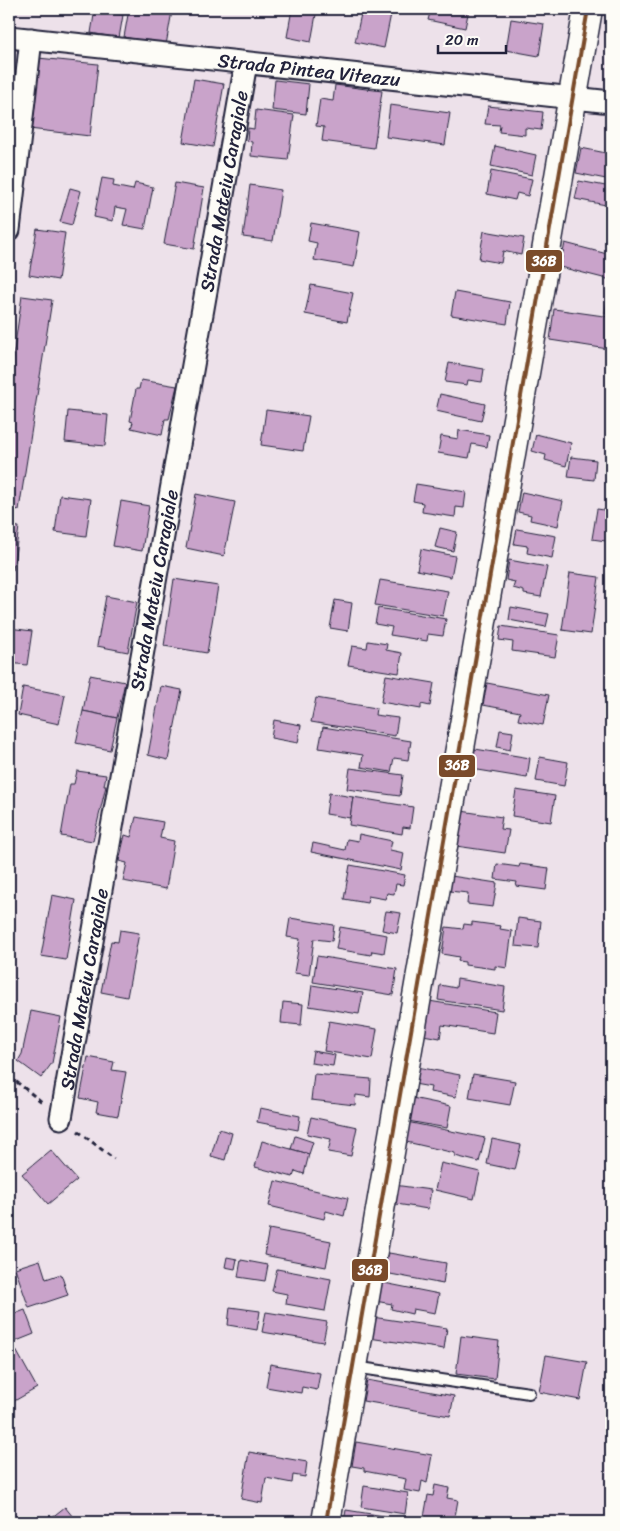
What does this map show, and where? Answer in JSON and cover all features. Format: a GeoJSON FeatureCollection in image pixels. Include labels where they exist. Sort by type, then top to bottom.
{"type":"FeatureCollection","features":[{"type":"Feature","properties":{"kind":"street"},"geometry":{"type":"LineString","coordinates":[[326,1522],[588,9]]}},
{"type":"Feature","properties":{"kind":"street","name":"Strada Pintea Viteazu"},"geometry":{"type":"LineString","coordinates":[[9,37],[611,102]]}},
{"type":"Feature","properties":{"kind":"street"},"geometry":{"type":"LineString","coordinates":[[9,230],[31,39]]}},
{"type":"Feature","properties":{"kind":"street","name":"Strada Mateiu Caragiale"},"geometry":{"type":"LineString","coordinates":[[61,1118],[246,63]]}},
{"type":"Feature","properties":{"kind":"lane"},"geometry":{"type":"LineString","coordinates":[[353,1367],[529,1393]]}},
{"type":"Feature","properties":{"kind":"building"},"geometry":{"type":"Polygon","coordinates":[[[95,9],[123,15],[119,38],[91,33],[95,9]]]}},
{"type":"Feature","properties":{"kind":"building"},"geometry":{"type":"Polygon","coordinates":[[[129,9],[172,11],[166,45],[124,37],[129,9]]]}},
{"type":"Feature","properties":{"kind":"building"},"geometry":{"type":"Polygon","coordinates":[[[292,9],[317,9],[311,42],[287,37],[292,9]]]}},
{"type":"Feature","properties":{"kind":"building"},"geometry":{"type":"Polygon","coordinates":[[[362,9],[392,9],[384,48],[355,42],[362,9]]]}},
{"type":"Feature","properties":{"kind":"building"},"geometry":{"type":"Polygon","coordinates":[[[431,9],[469,9],[465,28],[428,20],[431,9]]]}},
{"type":"Feature","properties":{"kind":"building"},"geometry":{"type":"Polygon","coordinates":[[[511,19],[544,24],[539,56],[506,50],[511,19]]]}},
{"type":"Feature","properties":{"kind":"building"},"geometry":{"type":"Polygon","coordinates":[[[38,58],[98,64],[90,136],[29,129],[38,58]]]}},
{"type":"Feature","properties":{"kind":"building"},"geometry":{"type":"Polygon","coordinates":[[[194,79],[224,84],[213,147],[183,142],[194,79]]]}},
{"type":"Feature","properties":{"kind":"building"},"geometry":{"type":"Polygon","coordinates":[[[275,80],[309,84],[306,114],[272,110],[275,80]]]}},
{"type":"Feature","properties":{"kind":"building"},"geometry":{"type":"Polygon","coordinates":[[[9,81],[15,81],[11,119],[9,119],[9,81]]]}},
{"type":"Feature","properties":{"kind":"building"},"geometry":{"type":"Polygon","coordinates":[[[335,85],[382,91],[374,148],[322,141],[324,127],[316,126],[320,99],[333,101],[335,85]]]}},
{"type":"Feature","properties":{"kind":"building"},"geometry":{"type":"Polygon","coordinates":[[[390,105],[450,113],[445,145],[386,137],[390,105]]]}},
{"type":"Feature","properties":{"kind":"building"},"geometry":{"type":"Polygon","coordinates":[[[488,106],[543,112],[541,130],[525,128],[525,135],[499,132],[500,125],[485,124],[488,106]]]}},
{"type":"Feature","properties":{"kind":"building"},"geometry":{"type":"Polygon","coordinates":[[[256,110],[294,115],[288,160],[251,156],[252,142],[247,141],[248,128],[254,129],[256,110]]]}},
{"type":"Feature","properties":{"kind":"building"},"geometry":{"type":"Polygon","coordinates":[[[611,122],[611,143],[607,142],[611,122]]]}},
{"type":"Feature","properties":{"kind":"building"},"geometry":{"type":"Polygon","coordinates":[[[495,146],[536,155],[532,175],[491,166],[495,146]]]}},
{"type":"Feature","properties":{"kind":"building"},"geometry":{"type":"Polygon","coordinates":[[[581,148],[611,154],[606,179],[576,173],[581,148]]]}},
{"type":"Feature","properties":{"kind":"building"},"geometry":{"type":"Polygon","coordinates":[[[491,171],[532,179],[528,196],[517,193],[515,200],[487,194],[491,171]]]}},
{"type":"Feature","properties":{"kind":"building"},"geometry":{"type":"Polygon","coordinates":[[[102,178],[114,180],[113,186],[133,190],[135,183],[153,187],[145,229],[123,225],[127,209],[115,207],[113,221],[94,217],[102,178]]]}},
{"type":"Feature","properties":{"kind":"building"},"geometry":{"type":"Polygon","coordinates":[[[579,181],[611,187],[611,206],[575,199],[579,181]]]}},
{"type":"Feature","properties":{"kind":"building"},"geometry":{"type":"Polygon","coordinates":[[[175,183],[204,188],[194,249],[164,244],[175,183]]]}},
{"type":"Feature","properties":{"kind":"building"},"geometry":{"type":"Polygon","coordinates":[[[250,185],[281,190],[273,241],[243,237],[250,185]]]}},
{"type":"Feature","properties":{"kind":"building"},"geometry":{"type":"Polygon","coordinates":[[[70,188],[81,191],[72,225],[60,222],[70,188]]]}},
{"type":"Feature","properties":{"kind":"building"},"geometry":{"type":"Polygon","coordinates":[[[311,223],[360,232],[354,267],[314,260],[317,243],[308,241],[311,223]]]}},
{"type":"Feature","properties":{"kind":"building"},"geometry":{"type":"Polygon","coordinates":[[[37,229],[65,233],[58,280],[29,275],[37,229]]]}},
{"type":"Feature","properties":{"kind":"building"},"geometry":{"type":"Polygon","coordinates":[[[484,231],[524,238],[521,255],[503,251],[501,263],[479,259],[484,231]]]}},
{"type":"Feature","properties":{"kind":"building"},"geometry":{"type":"Polygon","coordinates":[[[565,243],[611,255],[611,280],[560,267],[565,243]]]}},
{"type":"Feature","properties":{"kind":"building"},"geometry":{"type":"Polygon","coordinates":[[[311,285],[353,293],[347,322],[305,314],[311,285]]]}},
{"type":"Feature","properties":{"kind":"building"},"geometry":{"type":"Polygon","coordinates":[[[608,291],[611,292],[611,314],[605,313],[608,291]]]}},
{"type":"Feature","properties":{"kind":"building"},"geometry":{"type":"Polygon","coordinates":[[[455,292],[510,302],[507,324],[451,315],[455,292]]]}},
{"type":"Feature","properties":{"kind":"building"},"geometry":{"type":"Polygon","coordinates":[[[22,296],[52,300],[19,510],[9,508],[9,386],[22,296]]]}},
{"type":"Feature","properties":{"kind":"building"},"geometry":{"type":"Polygon","coordinates":[[[554,309],[611,317],[608,349],[550,340],[554,309]]]}},
{"type":"Feature","properties":{"kind":"building"},"geometry":{"type":"Polygon","coordinates":[[[449,363],[484,369],[482,382],[468,380],[467,385],[445,382],[449,363]]]}},
{"type":"Feature","properties":{"kind":"building"},"geometry":{"type":"Polygon","coordinates":[[[141,380],[177,386],[169,419],[165,419],[162,435],[131,428],[133,422],[130,421],[136,389],[139,389],[141,380]]]}},
{"type":"Feature","properties":{"kind":"building"},"geometry":{"type":"Polygon","coordinates":[[[440,394],[485,404],[481,421],[436,411],[440,394]]]}},
{"type":"Feature","properties":{"kind":"building"},"geometry":{"type":"Polygon","coordinates":[[[266,410],[309,416],[303,451],[261,445],[266,410]]]}},
{"type":"Feature","properties":{"kind":"building"},"geometry":{"type":"Polygon","coordinates":[[[68,411],[108,415],[105,446],[65,442],[68,411]]]}},
{"type":"Feature","properties":{"kind":"building"},"geometry":{"type":"Polygon","coordinates":[[[459,430],[489,435],[487,447],[472,444],[469,458],[438,453],[441,436],[458,439],[459,430]]]}},
{"type":"Feature","properties":{"kind":"building"},"geometry":{"type":"Polygon","coordinates":[[[536,434],[571,443],[566,466],[545,460],[546,455],[532,451],[536,434]]]}},
{"type":"Feature","properties":{"kind":"building"},"geometry":{"type":"Polygon","coordinates":[[[571,457],[596,460],[594,480],[568,477],[571,457]]]}},
{"type":"Feature","properties":{"kind":"building"},"geometry":{"type":"Polygon","coordinates":[[[416,484],[466,492],[464,508],[456,507],[455,517],[422,512],[423,503],[413,501],[416,484]]]}},
{"type":"Feature","properties":{"kind":"building"},"geometry":{"type":"Polygon","coordinates":[[[522,492],[563,501],[558,526],[530,520],[531,515],[518,512],[522,492]]]}},
{"type":"Feature","properties":{"kind":"building"},"geometry":{"type":"Polygon","coordinates":[[[196,494],[235,502],[224,556],[186,548],[196,494]]]}},
{"type":"Feature","properties":{"kind":"building"},"geometry":{"type":"Polygon","coordinates":[[[60,495],[91,499],[86,536],[55,532],[60,495]]]}},
{"type":"Feature","properties":{"kind":"building"},"geometry":{"type":"Polygon","coordinates":[[[121,501],[149,506],[142,551],[113,546],[121,501]]]}},
{"type":"Feature","properties":{"kind":"building"},"geometry":{"type":"Polygon","coordinates":[[[597,509],[611,511],[606,541],[592,539],[597,509]]]}},
{"type":"Feature","properties":{"kind":"building"},"geometry":{"type":"Polygon","coordinates":[[[9,526],[19,527],[13,570],[9,569],[9,526]]]}},
{"type":"Feature","properties":{"kind":"building"},"geometry":{"type":"Polygon","coordinates":[[[440,528],[457,532],[453,551],[435,547],[440,528]]]}},
{"type":"Feature","properties":{"kind":"building"},"geometry":{"type":"Polygon","coordinates":[[[517,529],[556,536],[552,558],[527,553],[528,546],[514,544],[517,529]]]}},
{"type":"Feature","properties":{"kind":"building"},"geometry":{"type":"Polygon","coordinates":[[[421,549],[455,556],[451,577],[417,570],[421,549]]]}},
{"type":"Feature","properties":{"kind":"building"},"geometry":{"type":"Polygon","coordinates":[[[509,560],[547,567],[541,597],[524,594],[524,591],[513,588],[515,582],[506,580],[509,560]]]}},
{"type":"Feature","properties":{"kind":"building"},"geometry":{"type":"Polygon","coordinates":[[[570,573],[599,577],[591,634],[562,630],[570,573]]]}},
{"type":"Feature","properties":{"kind":"building"},"geometry":{"type":"Polygon","coordinates":[[[174,579],[218,586],[207,653],[164,646],[174,579]]]}},
{"type":"Feature","properties":{"kind":"building"},"geometry":{"type":"Polygon","coordinates":[[[380,580],[448,591],[443,616],[375,605],[380,580]]]}},
{"type":"Feature","properties":{"kind":"building"},"geometry":{"type":"Polygon","coordinates":[[[106,596],[137,602],[128,652],[97,646],[106,596]]]}},
{"type":"Feature","properties":{"kind":"building"},"geometry":{"type":"Polygon","coordinates":[[[335,600],[352,603],[348,631],[330,628],[335,600]]]}},
{"type":"Feature","properties":{"kind":"building"},"geometry":{"type":"Polygon","coordinates":[[[511,607],[549,614],[546,627],[509,620],[511,607]]]}},
{"type":"Feature","properties":{"kind":"building"},"geometry":{"type":"Polygon","coordinates":[[[378,608],[446,619],[443,636],[428,634],[427,641],[390,635],[392,627],[375,624],[378,608]]]}},
{"type":"Feature","properties":{"kind":"building"},"geometry":{"type":"Polygon","coordinates":[[[501,626],[559,635],[555,657],[512,651],[513,642],[499,640],[501,626]]]}},
{"type":"Feature","properties":{"kind":"building"},"geometry":{"type":"Polygon","coordinates":[[[9,628],[32,631],[27,665],[9,663],[9,628]]]}},
{"type":"Feature","properties":{"kind":"building"},"geometry":{"type":"Polygon","coordinates":[[[368,641],[387,644],[386,650],[402,653],[399,673],[348,665],[352,646],[367,648],[368,641]]]}},
{"type":"Feature","properties":{"kind":"building"},"geometry":{"type":"Polygon","coordinates":[[[90,675],[125,682],[117,718],[83,711],[90,675]]]}},
{"type":"Feature","properties":{"kind":"building"},"geometry":{"type":"Polygon","coordinates":[[[386,675],[434,683],[430,706],[421,704],[421,709],[381,702],[386,675]]]}},
{"type":"Feature","properties":{"kind":"building"},"geometry":{"type":"Polygon","coordinates":[[[487,683],[549,695],[543,725],[518,720],[520,712],[483,705],[487,683]]]}},
{"type":"Feature","properties":{"kind":"building"},"geometry":{"type":"Polygon","coordinates":[[[161,686],[182,690],[168,760],[148,755],[161,686]]]}},
{"type":"Feature","properties":{"kind":"building"},"geometry":{"type":"Polygon","coordinates":[[[23,687],[65,695],[59,724],[18,715],[23,687]]]}},
{"type":"Feature","properties":{"kind":"building"},"geometry":{"type":"Polygon","coordinates":[[[316,698],[376,708],[375,715],[398,718],[395,736],[311,722],[316,698]]]}},
{"type":"Feature","properties":{"kind":"building"},"geometry":{"type":"Polygon","coordinates":[[[83,711],[117,718],[110,750],[76,743],[83,711]]]}},
{"type":"Feature","properties":{"kind":"building"},"geometry":{"type":"Polygon","coordinates":[[[274,720],[301,725],[298,743],[271,738],[274,720]]]}},
{"type":"Feature","properties":{"kind":"building"},"geometry":{"type":"Polygon","coordinates":[[[323,727],[411,741],[408,760],[394,758],[391,772],[361,767],[363,755],[319,748],[323,727]]]}},
{"type":"Feature","properties":{"kind":"building"},"geometry":{"type":"Polygon","coordinates":[[[500,730],[513,732],[510,750],[497,747],[500,730]]]}},
{"type":"Feature","properties":{"kind":"building"},"geometry":{"type":"Polygon","coordinates":[[[475,749],[530,758],[527,778],[472,769],[475,749]]]}},
{"type":"Feature","properties":{"kind":"building"},"geometry":{"type":"Polygon","coordinates":[[[540,757],[568,762],[564,786],[536,781],[540,757]]]}},
{"type":"Feature","properties":{"kind":"building"},"geometry":{"type":"Polygon","coordinates":[[[350,768],[403,775],[400,796],[347,789],[350,768]]]}},
{"type":"Feature","properties":{"kind":"building"},"geometry":{"type":"Polygon","coordinates":[[[77,771],[106,775],[104,786],[106,786],[93,841],[61,836],[70,784],[74,784],[77,771]]]}},
{"type":"Feature","properties":{"kind":"building"},"geometry":{"type":"Polygon","coordinates":[[[516,790],[555,796],[551,822],[512,816],[516,790]]]}},
{"type":"Feature","properties":{"kind":"building"},"geometry":{"type":"Polygon","coordinates":[[[329,793],[353,797],[350,818],[326,814],[329,793]]]}},
{"type":"Feature","properties":{"kind":"building"},"geometry":{"type":"Polygon","coordinates":[[[353,797],[413,807],[410,828],[403,827],[402,834],[349,825],[353,797]]]}},
{"type":"Feature","properties":{"kind":"building"},"geometry":{"type":"Polygon","coordinates":[[[461,811],[502,817],[500,829],[509,830],[505,853],[456,846],[461,811]]]}},
{"type":"Feature","properties":{"kind":"building"},"geometry":{"type":"Polygon","coordinates":[[[136,817],[163,822],[160,838],[174,841],[166,889],[123,881],[127,863],[119,861],[125,835],[131,837],[136,817]]]}},
{"type":"Feature","properties":{"kind":"building"},"geometry":{"type":"Polygon","coordinates":[[[359,834],[392,841],[390,850],[404,853],[401,870],[311,852],[313,843],[345,850],[347,839],[358,841],[359,834]]]}},
{"type":"Feature","properties":{"kind":"building"},"geometry":{"type":"Polygon","coordinates":[[[497,864],[519,867],[520,864],[549,868],[546,890],[516,886],[517,882],[495,879],[497,864]]]}},
{"type":"Feature","properties":{"kind":"building"},"geometry":{"type":"Polygon","coordinates":[[[350,865],[405,875],[403,885],[396,884],[394,894],[387,893],[385,899],[368,896],[367,903],[344,899],[350,865]]]}},
{"type":"Feature","properties":{"kind":"building"},"geometry":{"type":"Polygon","coordinates":[[[451,876],[497,883],[493,907],[467,904],[468,893],[449,891],[451,876]]]}},
{"type":"Feature","properties":{"kind":"building"},"geometry":{"type":"Polygon","coordinates":[[[52,895],[76,900],[66,960],[41,956],[52,895]]]}},
{"type":"Feature","properties":{"kind":"building"},"geometry":{"type":"Polygon","coordinates":[[[386,911],[401,913],[397,933],[382,930],[386,911]]]}},
{"type":"Feature","properties":{"kind":"building"},"geometry":{"type":"Polygon","coordinates":[[[290,918],[334,925],[332,941],[314,939],[309,975],[294,973],[300,939],[287,937],[290,918]]]}},
{"type":"Feature","properties":{"kind":"building"},"geometry":{"type":"Polygon","coordinates":[[[518,918],[541,921],[538,948],[515,946],[518,918]]]}},
{"type":"Feature","properties":{"kind":"building"},"geometry":{"type":"Polygon","coordinates":[[[472,922],[501,926],[500,929],[512,931],[507,968],[495,966],[495,969],[465,965],[465,962],[458,961],[459,957],[442,954],[446,927],[463,929],[464,924],[472,925],[472,922]]]}},
{"type":"Feature","properties":{"kind":"building"},"geometry":{"type":"Polygon","coordinates":[[[340,927],[387,935],[384,953],[372,951],[371,955],[336,949],[340,927]]]}},
{"type":"Feature","properties":{"kind":"building"},"geometry":{"type":"Polygon","coordinates":[[[120,930],[139,933],[127,997],[101,992],[111,941],[118,942],[120,930]]]}},
{"type":"Feature","properties":{"kind":"building"},"geometry":{"type":"Polygon","coordinates":[[[317,956],[397,969],[393,995],[313,982],[317,956]]]}},
{"type":"Feature","properties":{"kind":"building"},"geometry":{"type":"Polygon","coordinates":[[[457,979],[505,987],[502,1010],[438,1000],[440,985],[456,988],[457,979]]]}},
{"type":"Feature","properties":{"kind":"building"},"geometry":{"type":"Polygon","coordinates":[[[312,985],[363,993],[359,1014],[309,1006],[312,985]]]}},
{"type":"Feature","properties":{"kind":"building"},"geometry":{"type":"Polygon","coordinates":[[[429,1001],[496,1012],[493,1033],[442,1025],[440,1038],[423,1035],[429,1001]]]}},
{"type":"Feature","properties":{"kind":"building"},"geometry":{"type":"Polygon","coordinates":[[[283,1002],[303,1004],[301,1025],[281,1023],[283,1002]]]}},
{"type":"Feature","properties":{"kind":"building"},"geometry":{"type":"Polygon","coordinates":[[[31,1011],[61,1017],[52,1063],[41,1078],[18,1061],[22,1054],[31,1011]]]}},
{"type":"Feature","properties":{"kind":"building"},"geometry":{"type":"Polygon","coordinates":[[[329,1021],[377,1029],[372,1059],[324,1051],[329,1021]]]}},
{"type":"Feature","properties":{"kind":"building"},"geometry":{"type":"Polygon","coordinates":[[[313,1051],[335,1055],[333,1066],[311,1063],[313,1051]]]}},
{"type":"Feature","properties":{"kind":"building"},"geometry":{"type":"Polygon","coordinates":[[[88,1057],[114,1062],[112,1070],[126,1072],[118,1116],[96,1112],[98,1102],[80,1098],[88,1057]]]}},
{"type":"Feature","properties":{"kind":"building"},"geometry":{"type":"Polygon","coordinates":[[[417,1067],[460,1075],[456,1097],[430,1092],[431,1087],[414,1084],[417,1067]]]}},
{"type":"Feature","properties":{"kind":"building"},"geometry":{"type":"Polygon","coordinates":[[[314,1074],[371,1079],[370,1097],[356,1095],[355,1105],[311,1100],[314,1074]]]}},
{"type":"Feature","properties":{"kind":"building"},"geometry":{"type":"Polygon","coordinates":[[[473,1074],[515,1081],[510,1105],[469,1098],[473,1074]]]}},
{"type":"Feature","properties":{"kind":"building"},"geometry":{"type":"Polygon","coordinates":[[[412,1098],[451,1106],[447,1128],[408,1121],[412,1098]]]}},
{"type":"Feature","properties":{"kind":"building"},"geometry":{"type":"Polygon","coordinates":[[[260,1108],[300,1116],[298,1130],[257,1122],[260,1108]]]}},
{"type":"Feature","properties":{"kind":"building"},"geometry":{"type":"Polygon","coordinates":[[[311,1117],[357,1127],[351,1156],[328,1152],[331,1139],[307,1134],[311,1117]]]}},
{"type":"Feature","properties":{"kind":"building"},"geometry":{"type":"Polygon","coordinates":[[[407,1122],[485,1138],[479,1162],[455,1156],[455,1153],[402,1141],[407,1122]]]}},
{"type":"Feature","properties":{"kind":"building"},"geometry":{"type":"Polygon","coordinates":[[[219,1129],[232,1133],[225,1160],[211,1156],[219,1129]]]}},
{"type":"Feature","properties":{"kind":"building"},"geometry":{"type":"Polygon","coordinates":[[[295,1136],[313,1142],[309,1154],[291,1149],[295,1136]]]}},
{"type":"Feature","properties":{"kind":"building"},"geometry":{"type":"Polygon","coordinates":[[[492,1139],[521,1145],[515,1170],[487,1164],[492,1139]]]}},
{"type":"Feature","properties":{"kind":"building"},"geometry":{"type":"Polygon","coordinates":[[[262,1141],[309,1154],[304,1174],[295,1171],[293,1177],[255,1167],[262,1141]]]}},
{"type":"Feature","properties":{"kind":"building"},"geometry":{"type":"Polygon","coordinates":[[[51,1150],[77,1180],[48,1204],[22,1174],[51,1150]]]}},
{"type":"Feature","properties":{"kind":"building"},"geometry":{"type":"Polygon","coordinates":[[[441,1163],[480,1172],[474,1199],[435,1190],[441,1163]]]}},
{"type":"Feature","properties":{"kind":"building"},"geometry":{"type":"Polygon","coordinates":[[[275,1181],[348,1198],[344,1216],[326,1211],[324,1219],[269,1206],[275,1181]]]}},
{"type":"Feature","properties":{"kind":"building"},"geometry":{"type":"Polygon","coordinates":[[[394,1185],[431,1190],[428,1209],[390,1203],[394,1185]]]}},
{"type":"Feature","properties":{"kind":"building"},"geometry":{"type":"Polygon","coordinates":[[[269,1229],[331,1241],[326,1267],[264,1255],[269,1229]]]}},
{"type":"Feature","properties":{"kind":"building"},"geometry":{"type":"Polygon","coordinates":[[[389,1253],[446,1263],[443,1284],[385,1273],[387,1267],[381,1266],[383,1256],[388,1257],[389,1253]]]}},
{"type":"Feature","properties":{"kind":"building"},"geometry":{"type":"Polygon","coordinates":[[[227,1257],[237,1259],[235,1269],[225,1267],[227,1257]]]}},
{"type":"Feature","properties":{"kind":"building"},"geometry":{"type":"Polygon","coordinates":[[[40,1260],[46,1279],[61,1274],[68,1295],[29,1308],[15,1268],[40,1260]]]}},
{"type":"Feature","properties":{"kind":"building"},"geometry":{"type":"Polygon","coordinates":[[[241,1260],[268,1265],[265,1281],[238,1277],[241,1260]]]}},
{"type":"Feature","properties":{"kind":"building"},"geometry":{"type":"Polygon","coordinates":[[[277,1269],[331,1279],[325,1311],[286,1304],[287,1294],[272,1291],[277,1269]]]}},
{"type":"Feature","properties":{"kind":"building"},"geometry":{"type":"Polygon","coordinates":[[[379,1282],[439,1294],[435,1313],[413,1309],[412,1314],[391,1309],[392,1304],[375,1301],[379,1282]]]}},
{"type":"Feature","properties":{"kind":"building"},"geometry":{"type":"Polygon","coordinates":[[[230,1307],[260,1311],[257,1330],[228,1325],[230,1307]]]}},
{"type":"Feature","properties":{"kind":"building"},"geometry":{"type":"Polygon","coordinates":[[[25,1310],[34,1334],[9,1344],[9,1316],[25,1310]]]}},
{"type":"Feature","properties":{"kind":"building"},"geometry":{"type":"Polygon","coordinates":[[[266,1312],[327,1322],[323,1342],[262,1332],[266,1312]]]}},
{"type":"Feature","properties":{"kind":"building"},"geometry":{"type":"Polygon","coordinates":[[[372,1317],[447,1328],[444,1349],[369,1338],[372,1317]]]}},
{"type":"Feature","properties":{"kind":"building"},"geometry":{"type":"Polygon","coordinates":[[[461,1336],[499,1341],[495,1379],[456,1374],[461,1336]]]}},
{"type":"Feature","properties":{"kind":"building"},"geometry":{"type":"Polygon","coordinates":[[[16,1350],[37,1388],[9,1404],[9,1354],[16,1350]]]}},
{"type":"Feature","properties":{"kind":"building"},"geometry":{"type":"Polygon","coordinates":[[[546,1355],[587,1362],[580,1400],[539,1392],[546,1355]]]}},
{"type":"Feature","properties":{"kind":"building"},"geometry":{"type":"Polygon","coordinates":[[[270,1364],[320,1373],[317,1390],[302,1387],[301,1393],[266,1387],[270,1364]]]}},
{"type":"Feature","properties":{"kind":"building"},"geometry":{"type":"Polygon","coordinates":[[[367,1380],[454,1396],[450,1416],[363,1401],[367,1380]]]}},
{"type":"Feature","properties":{"kind":"building"},"geometry":{"type":"Polygon","coordinates":[[[356,1442],[432,1455],[427,1483],[422,1481],[420,1493],[404,1490],[406,1479],[364,1471],[364,1468],[352,1466],[356,1442]]]}},
{"type":"Feature","properties":{"kind":"building"},"geometry":{"type":"Polygon","coordinates":[[[249,1452],[307,1462],[305,1477],[293,1475],[292,1483],[266,1478],[262,1503],[241,1499],[249,1452]]]}},
{"type":"Feature","properties":{"kind":"building"},"geometry":{"type":"Polygon","coordinates":[[[435,1485],[449,1488],[447,1498],[458,1500],[454,1522],[424,1517],[428,1495],[433,1496],[435,1485]]]}},
{"type":"Feature","properties":{"kind":"building"},"geometry":{"type":"Polygon","coordinates":[[[364,1486],[408,1493],[405,1514],[361,1507],[364,1486]]]}},
{"type":"Feature","properties":{"kind":"building"},"geometry":{"type":"Polygon","coordinates":[[[65,1507],[77,1522],[46,1522],[65,1507]]]}},
{"type":"Feature","properties":{"kind":"building"},"geometry":{"type":"Polygon","coordinates":[[[346,1510],[384,1516],[384,1522],[344,1522],[346,1510]]]}},
{"type":"Feature","properties":{"kind":"transit line","name":"36B"},"geometry":{"type":"LineString","coordinates":[[326,1522],[588,9]]}}]}
